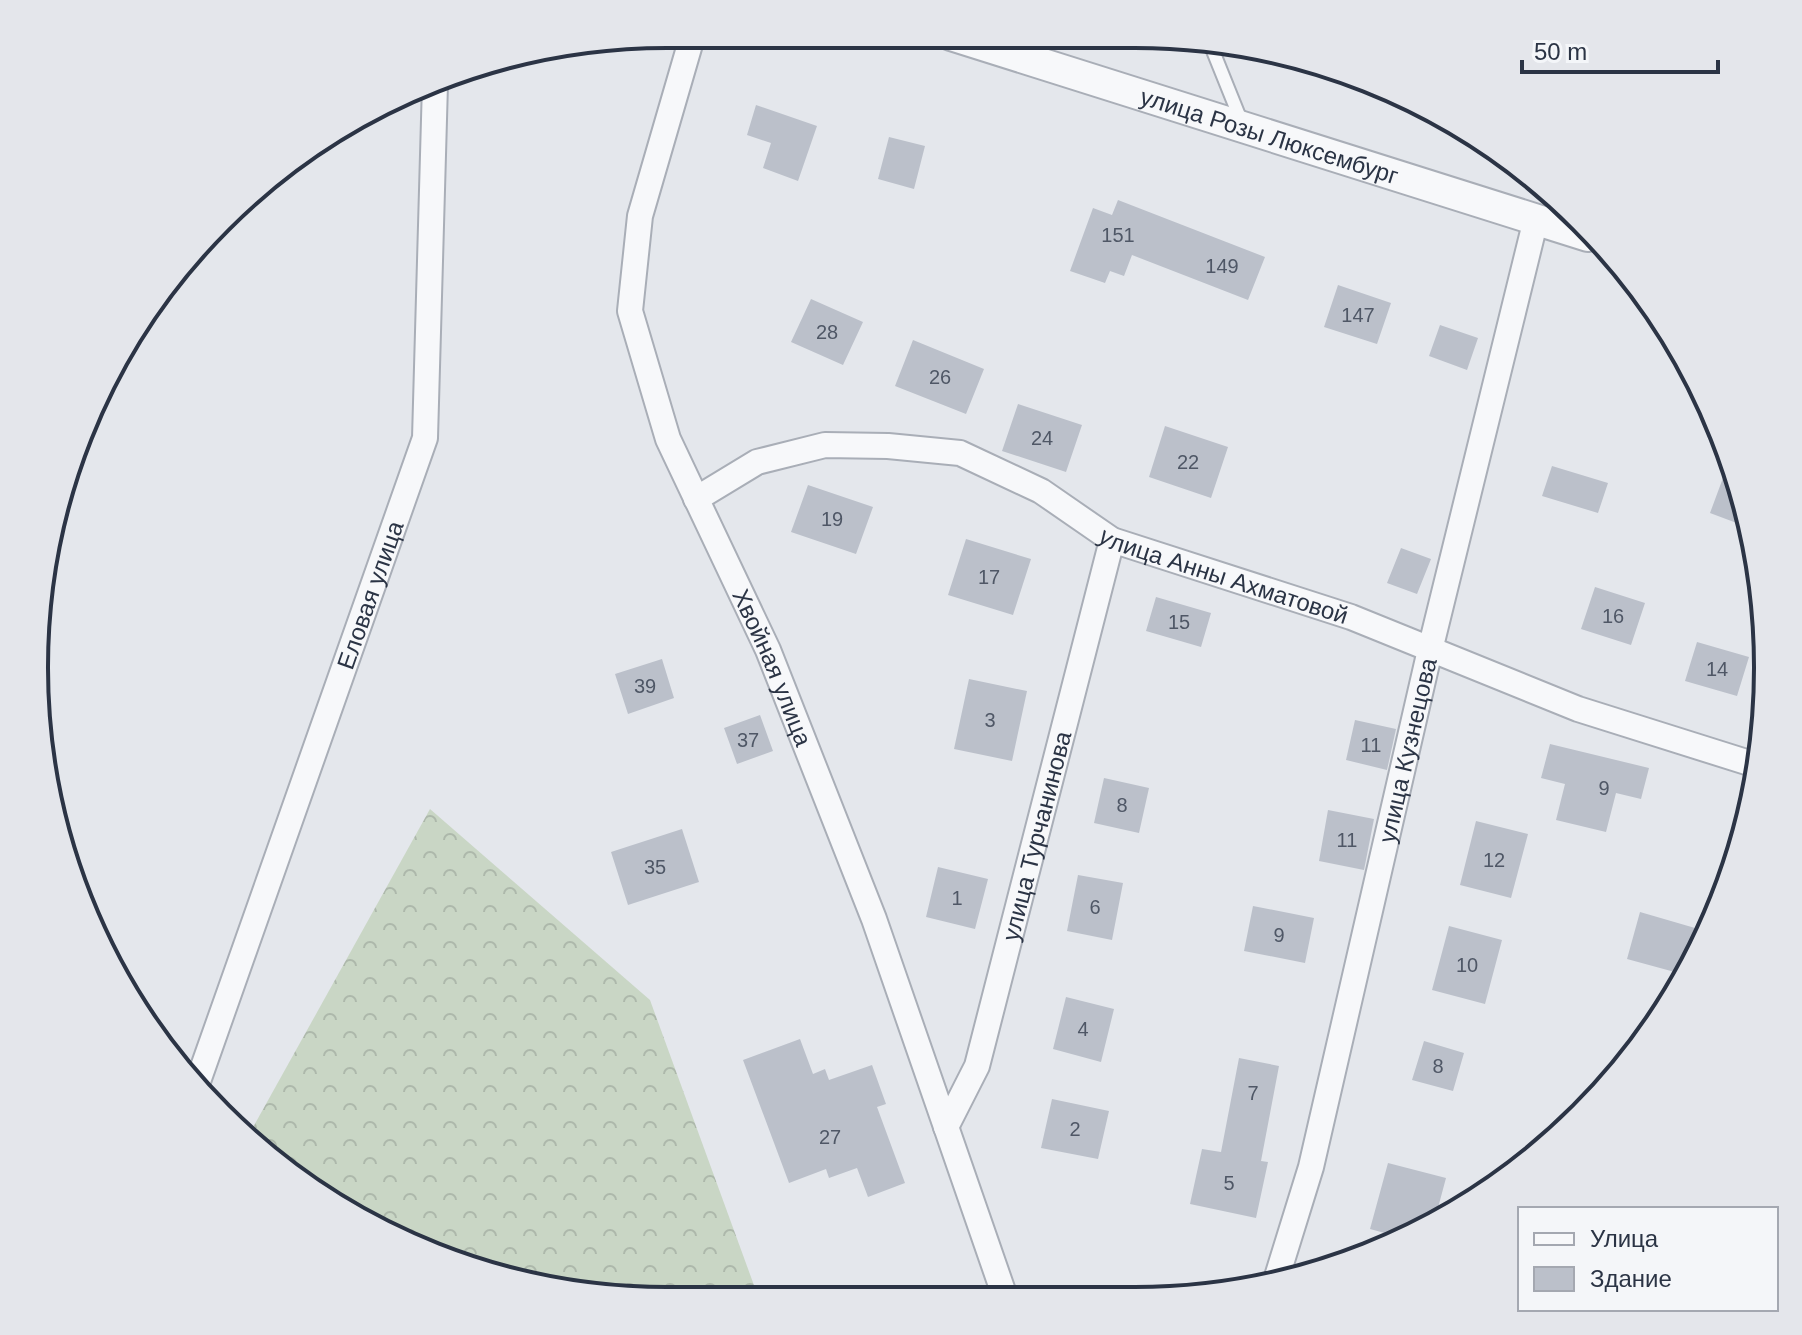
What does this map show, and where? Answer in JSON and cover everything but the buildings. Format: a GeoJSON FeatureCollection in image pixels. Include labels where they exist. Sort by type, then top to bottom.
{"type":"FeatureCollection","features":[{"type":"Feature","properties":{"kind":"street","name":"Хвойная улица"},"geometry":{"type":"LineString","coordinates":[[689,48],[640,216],[630,311],[668,439],[768,650],[874,919],[1002,1287]]}},
{"type":"Feature","properties":{"kind":"street","name":"улица Розы Люксембург"},"geometry":{"type":"LineString","coordinates":[[993,48],[1576,232]]}},
{"type":"Feature","properties":{"kind":"street","name":"Еловая улица"},"geometry":{"type":"LineString","coordinates":[[201,1074],[425,438],[435,93]]}},
{"type":"Feature","properties":{"kind":"street","name":"улица Кузнецова"},"geometry":{"type":"LineString","coordinates":[[1279,1270],[1311,1167],[1430,650],[1536,219]]}},
{"type":"Feature","properties":{"kind":"street","name":"улица Анны Ахматовой"},"geometry":{"type":"LineString","coordinates":[[696,499],[757,462],[825,445],[888,446],[960,453],[1041,491],[1112,540],[1351,617],[1578,709],[1747,762]]}},
{"type":"Feature","properties":{"kind":"street","name":"улица Турчанинова"},"geometry":{"type":"LineString","coordinates":[[946,1127],[977,1066],[1112,540]]}},
{"type":"Feature","properties":{"kind":"lane"},"geometry":{"type":"LineString","coordinates":[[1214,53],[1243,126]]}},
{"type":"Feature","properties":{"kind":"green space"},"geometry":{"type":"Polygon","coordinates":[[[430,809],[650,1000],[755,1287],[627,1286],[587,1282],[507,1266],[468,1254],[430,1240],[358,1204],[290,1159],[253,1128],[430,809]]]}}]}
